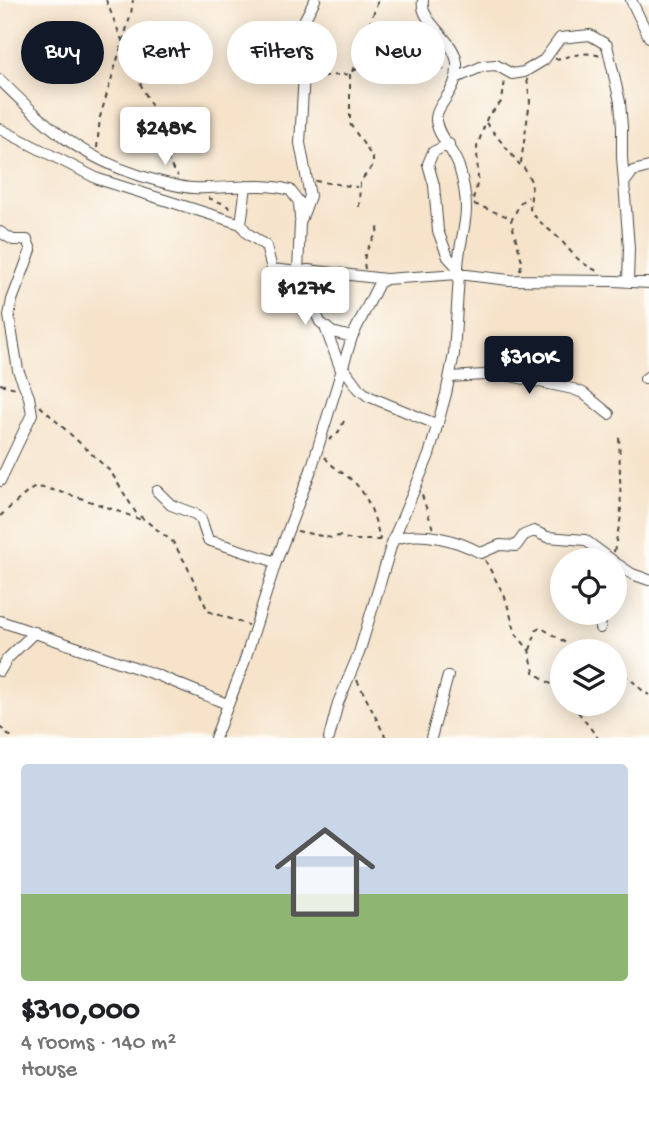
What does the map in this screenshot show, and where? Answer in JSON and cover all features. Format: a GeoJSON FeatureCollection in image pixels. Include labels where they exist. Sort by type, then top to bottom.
{"type":"FeatureCollection","features":[{"type":"Feature","properties":{"kind":"street"},"geometry":{"type":"LineString","coordinates":[[304,21],[315,0]]}},
{"type":"Feature","properties":{"kind":"street"},"geometry":{"type":"LineString","coordinates":[[329,738],[338,703],[359,653],[393,540],[419,480],[438,425],[450,377],[466,202],[458,163],[440,131],[436,116],[452,92],[457,66],[455,51],[450,43],[424,14],[423,0]]}},
{"type":"Feature","properties":{"kind":"street"},"geometry":{"type":"LineString","coordinates":[[631,0],[649,37]]}},
{"type":"Feature","properties":{"kind":"street"},"geometry":{"type":"LineString","coordinates":[[456,78],[483,66],[496,65],[509,73],[524,72],[544,60],[560,38],[590,35],[609,47],[620,102],[629,248],[628,282]]}},
{"type":"Feature","properties":{"kind":"street"},"geometry":{"type":"LineString","coordinates":[[0,80],[49,128],[97,160],[164,183],[193,188],[246,186],[290,190],[299,202],[298,272],[320,322],[332,332],[352,337]]}},
{"type":"Feature","properties":{"kind":"street"},"geometry":{"type":"LineString","coordinates":[[300,223],[310,198],[300,143],[304,84]]}},
{"type":"Feature","properties":{"kind":"street"},"geometry":{"type":"LineString","coordinates":[[0,129],[98,179],[241,222]]}},
{"type":"Feature","properties":{"kind":"street"},"geometry":{"type":"LineString","coordinates":[[449,145],[433,152],[428,164],[434,185],[438,231],[458,273]]}},
{"type":"Feature","properties":{"kind":"street"},"geometry":{"type":"LineString","coordinates":[[625,183],[634,171],[649,167]]}},
{"type":"Feature","properties":{"kind":"street"},"geometry":{"type":"LineString","coordinates":[[246,186],[241,222],[245,231],[266,246],[271,268],[386,279],[458,273],[518,280],[649,284]]}},
{"type":"Feature","properties":{"kind":"street"},"geometry":{"type":"LineString","coordinates":[[0,232],[13,240],[27,240],[30,244],[9,316],[12,347],[32,414],[0,481]]}},
{"type":"Feature","properties":{"kind":"street"},"geometry":{"type":"LineString","coordinates":[[215,738],[311,470],[352,337],[379,282],[386,279]]}},
{"type":"Feature","properties":{"kind":"street"},"geometry":{"type":"LineString","coordinates":[[325,327],[341,368],[359,389],[368,396],[438,425]]}},
{"type":"Feature","properties":{"kind":"street"},"geometry":{"type":"LineString","coordinates":[[450,377],[501,374],[573,389],[589,397],[609,414]]}},
{"type":"Feature","properties":{"kind":"street"},"geometry":{"type":"LineString","coordinates":[[157,491],[171,505],[201,519],[208,540],[276,562]]}},
{"type":"Feature","properties":{"kind":"street"},"geometry":{"type":"LineString","coordinates":[[393,540],[411,535],[436,538],[481,553],[500,545],[513,547],[527,533],[534,531],[547,537],[586,540],[596,548]]}},
{"type":"Feature","properties":{"kind":"street"},"geometry":{"type":"LineString","coordinates":[[627,570],[649,580]]}},
{"type":"Feature","properties":{"kind":"street"},"geometry":{"type":"LineString","coordinates":[[0,621],[188,686],[228,704]]}},
{"type":"Feature","properties":{"kind":"street"},"geometry":{"type":"LineString","coordinates":[[0,671],[7,659],[35,632]]}},
{"type":"Feature","properties":{"kind":"street"},"geometry":{"type":"LineString","coordinates":[[431,738],[448,676]]}},
{"type":"Feature","properties":{"kind":"path"},"geometry":{"type":"LineString","coordinates":[[106,0],[118,28]]}},
{"type":"Feature","properties":{"kind":"path"},"geometry":{"type":"LineString","coordinates":[[129,21],[133,0]]}},
{"type":"Feature","properties":{"kind":"path"},"geometry":{"type":"LineString","coordinates":[[370,21],[379,0]]}},
{"type":"Feature","properties":{"kind":"path"},"geometry":{"type":"LineString","coordinates":[[544,60],[589,52],[601,57]]}},
{"type":"Feature","properties":{"kind":"path"},"geometry":{"type":"LineString","coordinates":[[97,160],[96,138],[100,117],[118,57]]}},
{"type":"Feature","properties":{"kind":"path"},"geometry":{"type":"LineString","coordinates":[[445,68],[457,66]]}},
{"type":"Feature","properties":{"kind":"path"},"geometry":{"type":"LineString","coordinates":[[522,167],[530,101],[524,72]]}},
{"type":"Feature","properties":{"kind":"path"},"geometry":{"type":"LineString","coordinates":[[337,74],[351,73],[350,124],[373,158],[373,165],[361,179],[359,207]]}},
{"type":"Feature","properties":{"kind":"path"},"geometry":{"type":"LineString","coordinates":[[509,73],[505,80],[502,101],[486,122],[477,147],[478,181],[475,196],[470,203],[495,210],[512,219]]}},
{"type":"Feature","properties":{"kind":"path"},"geometry":{"type":"LineString","coordinates":[[140,84],[166,135],[164,146],[174,173],[193,188]]}},
{"type":"Feature","properties":{"kind":"path"},"geometry":{"type":"LineString","coordinates":[[486,122],[532,183],[530,209],[545,229],[566,245],[574,257],[615,281]]}},
{"type":"Feature","properties":{"kind":"path"},"geometry":{"type":"LineString","coordinates":[[307,181],[359,187]]}},
{"type":"Feature","properties":{"kind":"path"},"geometry":{"type":"LineString","coordinates":[[206,197],[229,207],[241,222]]}},
{"type":"Feature","properties":{"kind":"path"},"geometry":{"type":"LineString","coordinates":[[518,280],[522,261],[511,228],[512,219],[521,202],[529,197]]}},
{"type":"Feature","properties":{"kind":"path"},"geometry":{"type":"LineString","coordinates":[[368,278],[364,253],[379,226]]}},
{"type":"Feature","properties":{"kind":"path"},"geometry":{"type":"LineString","coordinates":[[0,384],[26,393],[111,472],[128,504],[146,522],[173,542],[208,611],[255,627]]}},
{"type":"Feature","properties":{"kind":"path"},"geometry":{"type":"LineString","coordinates":[[344,421],[335,437],[319,444],[334,468],[360,489],[373,516],[380,540]]}},
{"type":"Feature","properties":{"kind":"path"},"geometry":{"type":"LineString","coordinates":[[616,548],[620,527],[619,433]]}},
{"type":"Feature","properties":{"kind":"path"},"geometry":{"type":"LineString","coordinates":[[419,480],[422,498],[436,538]]}},
{"type":"Feature","properties":{"kind":"path"},"geometry":{"type":"LineString","coordinates":[[0,516],[38,487],[73,496],[146,522]]}},
{"type":"Feature","properties":{"kind":"path"},"geometry":{"type":"LineString","coordinates":[[289,530],[351,540],[393,540]]}},
{"type":"Feature","properties":{"kind":"path"},"geometry":{"type":"LineString","coordinates":[[481,553],[505,597],[516,634],[530,652],[534,673],[550,684]]}},
{"type":"Feature","properties":{"kind":"path"},"geometry":{"type":"LineString","coordinates":[[530,652],[540,627],[560,639]]}},
{"type":"Feature","properties":{"kind":"path"},"geometry":{"type":"LineString","coordinates":[[352,669],[386,738]]}},
{"type":"Feature","properties":{"kind":"path"},"geometry":{"type":"LineString","coordinates":[[627,677],[649,695]]}},
{"type":"Feature","properties":{"kind":"path"},"geometry":{"type":"LineString","coordinates":[[581,716],[598,738]]}},
{"type":"Feature","properties":{"kind":"path"},"geometry":{"type":"LineString","coordinates":[[0,727],[15,738]]}}]}
